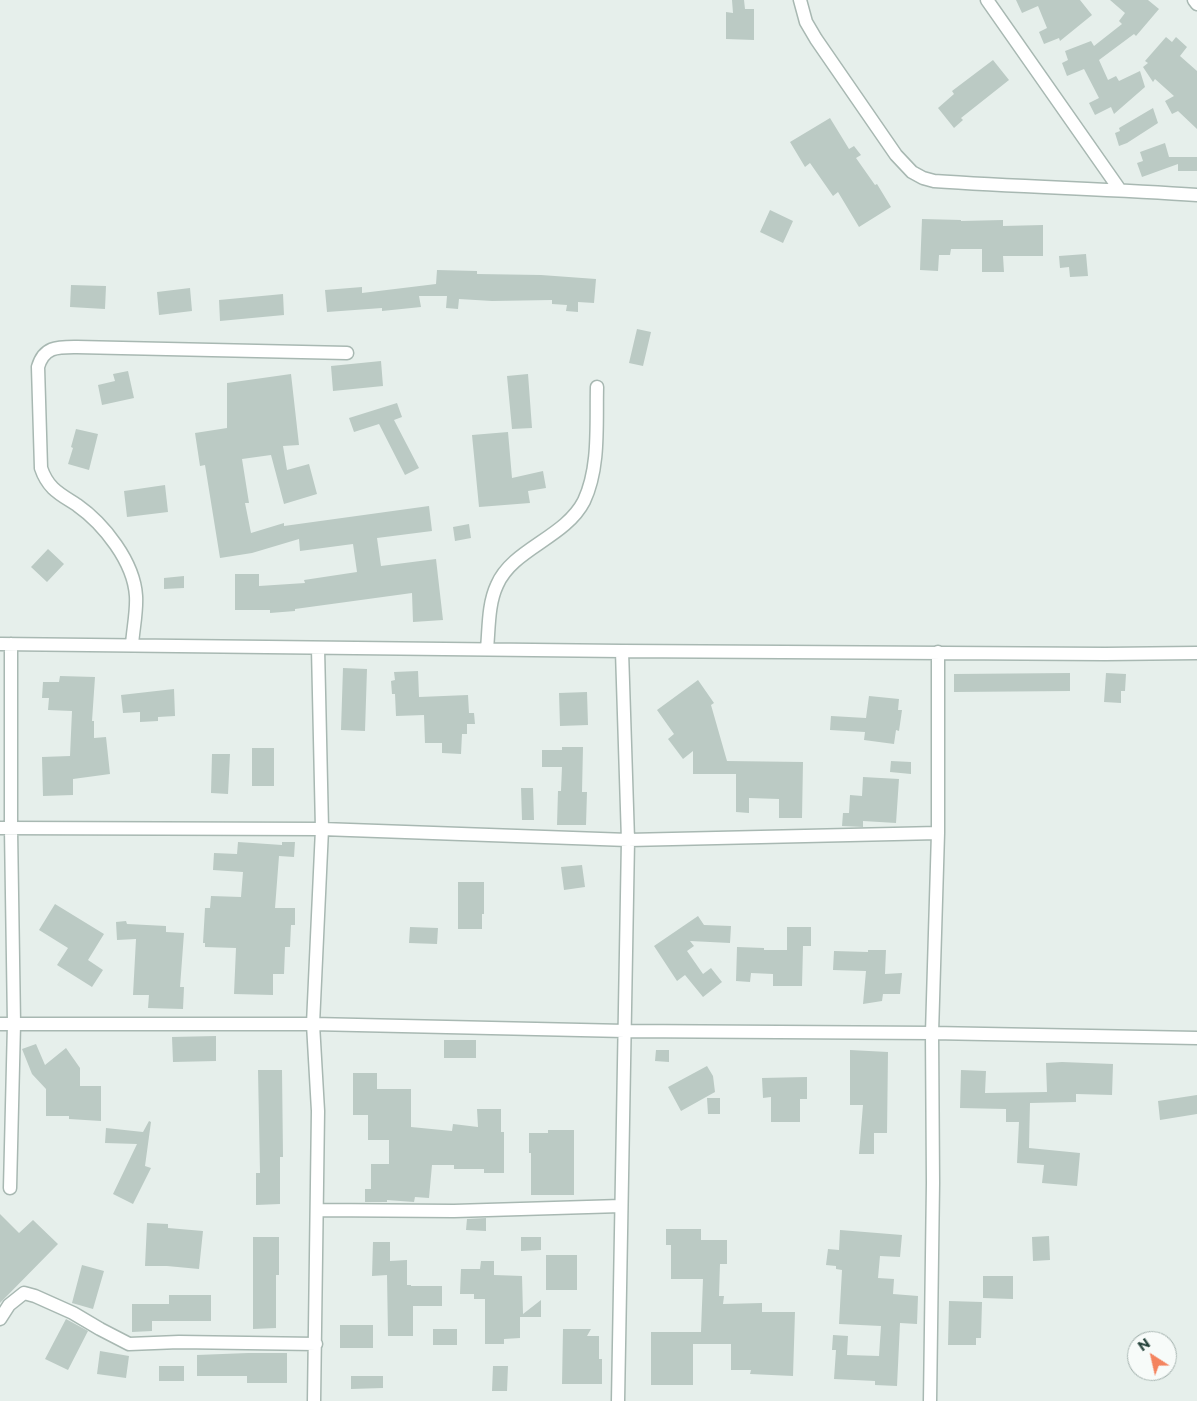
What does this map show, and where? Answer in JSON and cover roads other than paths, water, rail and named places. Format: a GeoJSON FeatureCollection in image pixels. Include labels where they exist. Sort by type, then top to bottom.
{"type":"FeatureCollection","features":[{"type":"Feature","properties":{"kind":"street"},"geometry":{"type":"LineString","coordinates":[[800,0],[806,22],[821,47],[896,154],[912,172],[923,178],[934,181],[1003,186],[1197,195]]}},
{"type":"Feature","properties":{"kind":"street"},"geometry":{"type":"LineString","coordinates":[[987,0],[1120,190]]}},
{"type":"Feature","properties":{"kind":"street"},"geometry":{"type":"LineString","coordinates":[[1194,0],[1197,4]]}},
{"type":"Feature","properties":{"kind":"street"},"geometry":{"type":"LineString","coordinates":[[132,646],[136,597],[130,573],[118,547],[90,515],[56,493],[43,476],[41,468],[38,367],[41,357],[50,350],[78,347],[347,354]]}},
{"type":"Feature","properties":{"kind":"street"},"geometry":{"type":"LineString","coordinates":[[487,649],[493,598],[497,584],[505,571],[573,518],[584,500],[595,466],[597,387]]}},
{"type":"Feature","properties":{"kind":"street"},"geometry":{"type":"LineString","coordinates":[[10,1188],[14,1024],[5,828],[6,644],[622,651],[1197,653]]}},
{"type":"Feature","properties":{"kind":"street"},"geometry":{"type":"LineString","coordinates":[[314,1401],[318,1111],[313,1024],[322,829],[318,648]]}},
{"type":"Feature","properties":{"kind":"street"},"geometry":{"type":"LineString","coordinates":[[618,1401],[628,840],[622,651]]}},
{"type":"Feature","properties":{"kind":"street"},"geometry":{"type":"LineString","coordinates":[[930,1401],[933,1183],[932,1033],[938,833],[938,652]]}},
{"type":"Feature","properties":{"kind":"street"},"geometry":{"type":"LineString","coordinates":[[5,828],[322,829],[628,840],[938,833]]}},
{"type":"Feature","properties":{"kind":"street"},"geometry":{"type":"LineString","coordinates":[[0,1024],[313,1024],[624,1031],[932,1033],[1197,1038]]}},
{"type":"Feature","properties":{"kind":"street"},"geometry":{"type":"LineString","coordinates":[[317,1210],[454,1211],[621,1206]]}},
{"type":"Feature","properties":{"kind":"street"},"geometry":{"type":"LineString","coordinates":[[0,1319],[9,1305],[24,1293],[73,1313],[129,1344],[180,1342],[316,1344]]}}]}
